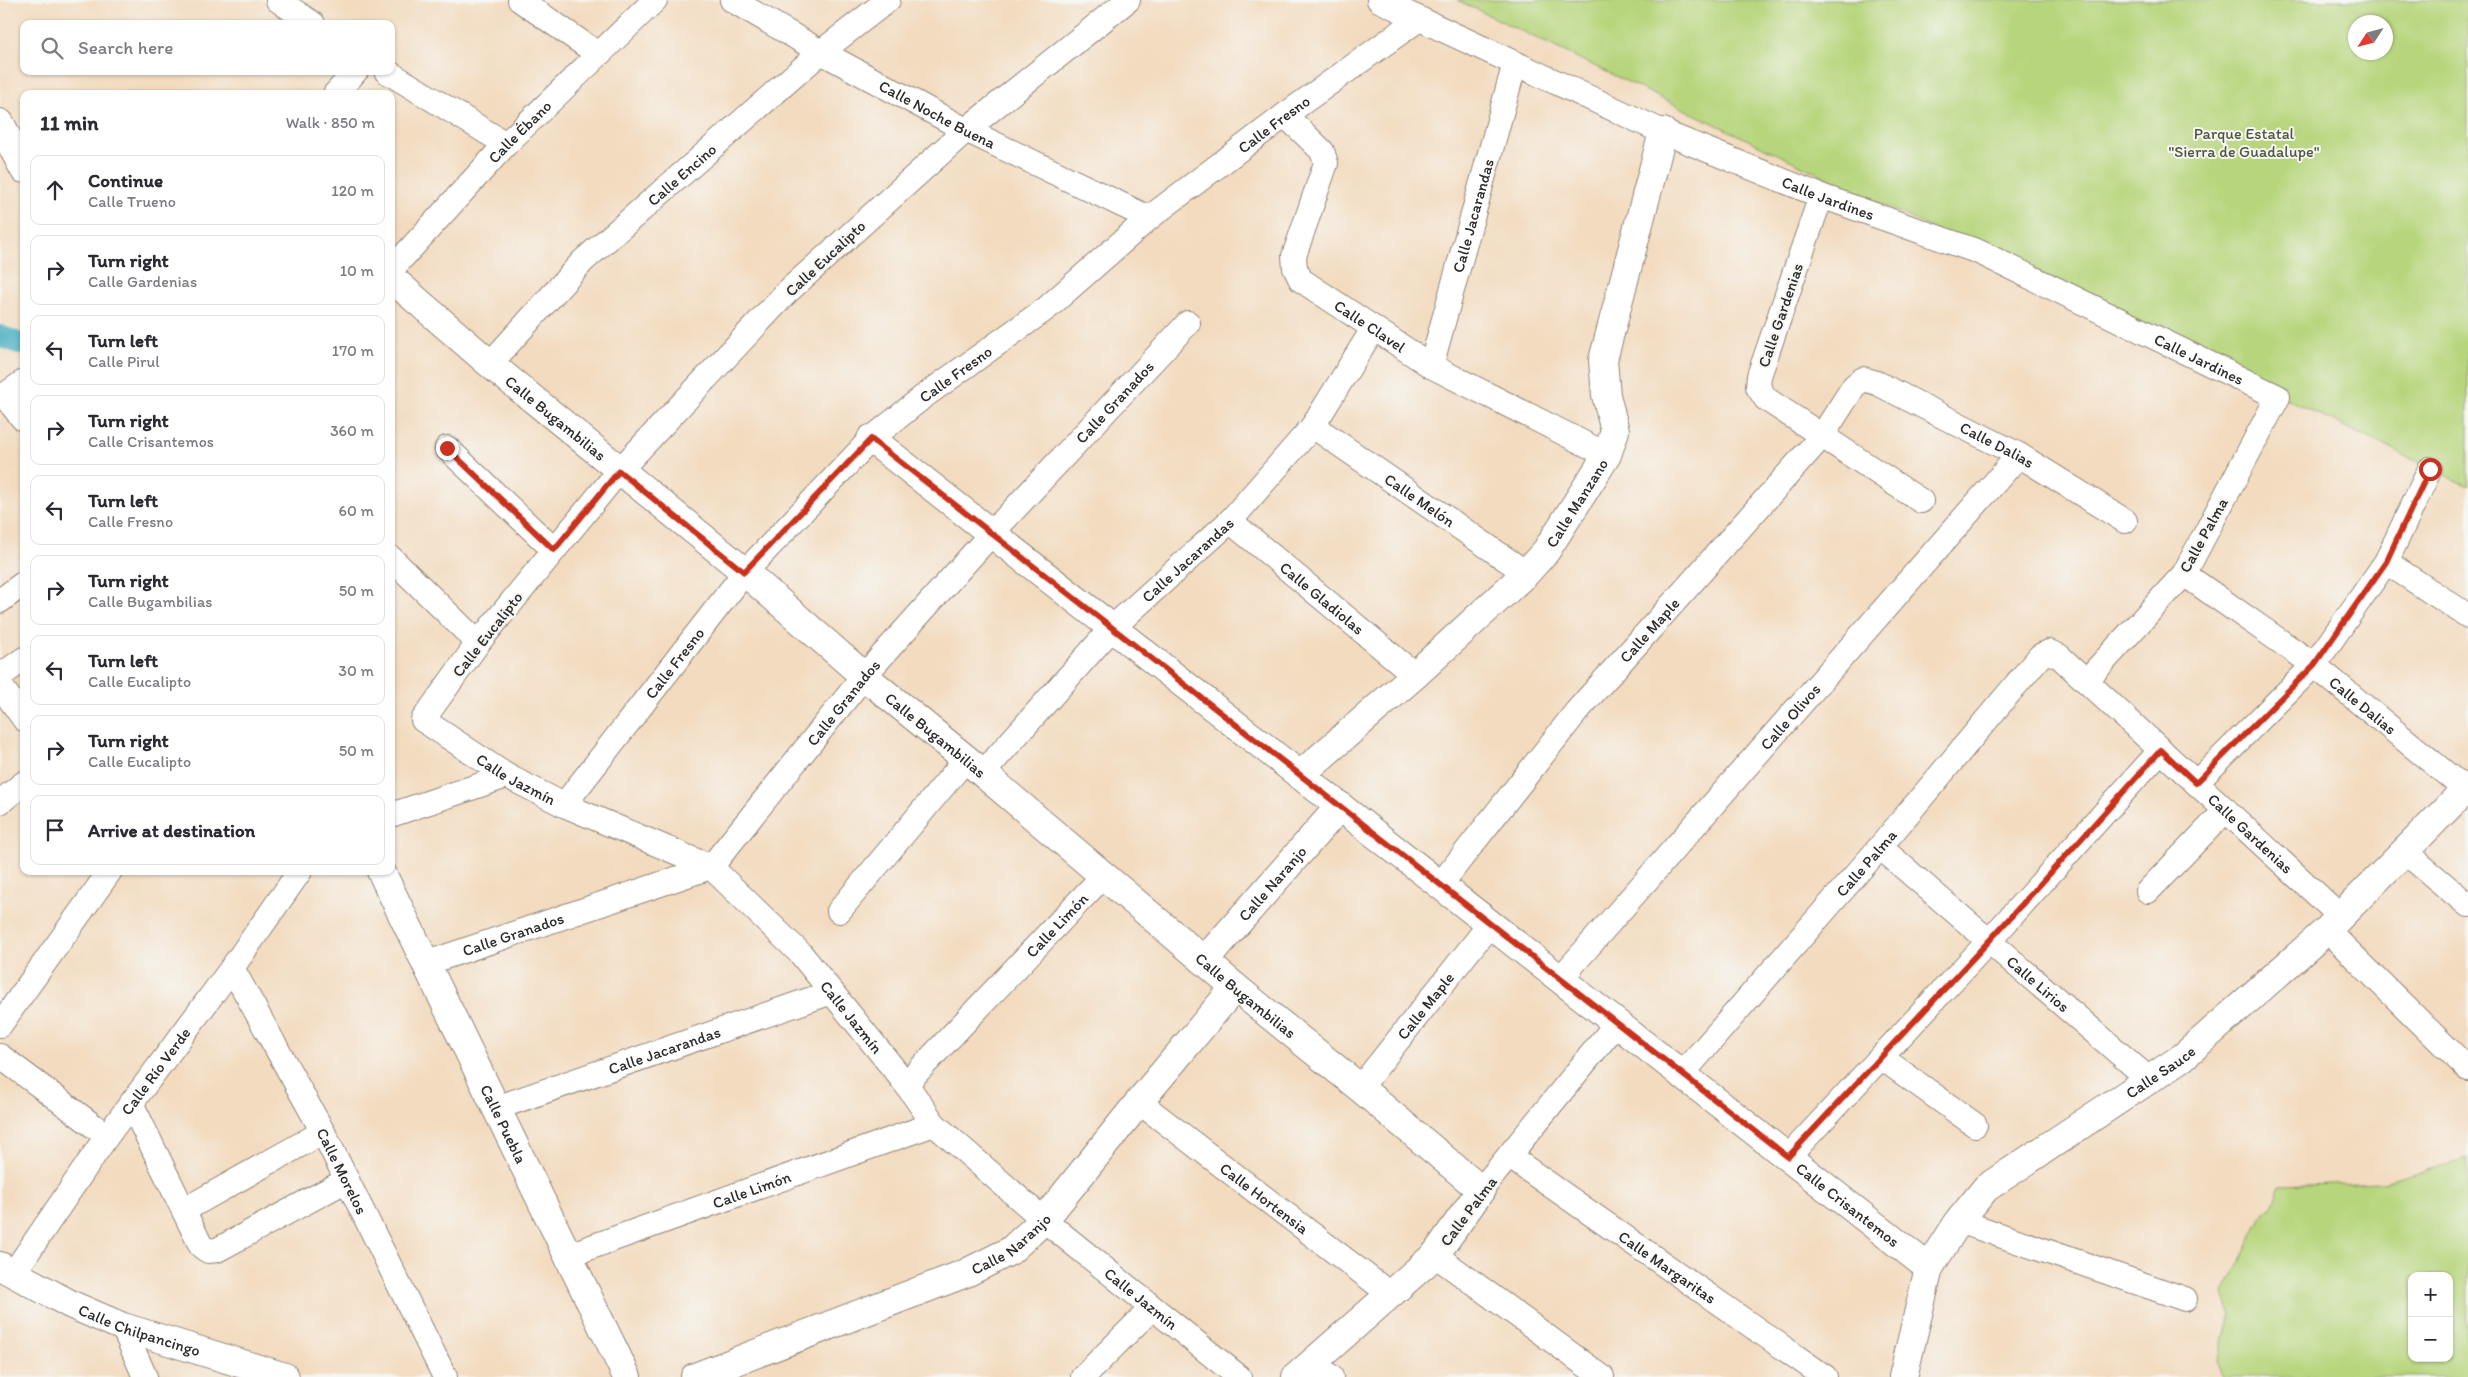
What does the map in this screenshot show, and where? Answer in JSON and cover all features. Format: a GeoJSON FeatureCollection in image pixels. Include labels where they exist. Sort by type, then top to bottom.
{"type":"FeatureCollection","features":[{"type":"Feature","properties":{"kind":"street"},"geometry":{"type":"LineString","coordinates":[[278,0],[307,20]]}},
{"type":"Feature","properties":{"kind":"street"},"geometry":{"type":"LineString","coordinates":[[520,0],[598,54]]}},
{"type":"Feature","properties":{"kind":"street","name":"Calle Ébano"},"geometry":{"type":"LineString","coordinates":[[395,266],[506,144],[655,0]]}},
{"type":"Feature","properties":{"kind":"street","name":"Calle Noche Buena"},"geometry":{"type":"LineString","coordinates":[[732,0],[821,52],[966,130],[1149,218]]}},
{"type":"Feature","properties":{"kind":"street","name":"Calle Encino"},"geometry":{"type":"LineString","coordinates":[[490,364],[583,261],[821,52],[888,0]]}},
{"type":"Feature","properties":{"kind":"street","name":"Calle Eucalipto"},"geometry":{"type":"LineString","coordinates":[[422,720],[478,643],[619,471],[787,292],[966,130],[1128,0]]}},
{"type":"Feature","properties":{"kind":"street","name":"Calle Jardines"},"geometry":{"type":"LineString","coordinates":[[1379,0],[1664,132],[1821,196],[1980,252],[2278,396]]}},
{"type":"Feature","properties":{"kind":"street","name":"Calle Fresno"},"geometry":{"type":"LineString","coordinates":[[564,805],[744,572],[871,439],[922,397],[1047,308],[1149,218],[1419,19]]}},
{"type":"Feature","properties":{"kind":"street","name":"Calle Jacarandas"},"geometry":{"type":"LineString","coordinates":[[1431,366],[1515,63]]}},
{"type":"Feature","properties":{"kind":"street"},"geometry":{"type":"LineString","coordinates":[[339,90],[352,75]]}},
{"type":"Feature","properties":{"kind":"street"},"geometry":{"type":"LineString","coordinates":[[393,75],[506,144]]}},
{"type":"Feature","properties":{"kind":"street","name":"Calle Clavel"},"geometry":{"type":"LineString","coordinates":[[1285,116],[1322,151],[1326,163],[1294,256],[1294,268],[1301,280],[1431,366],[1607,455]]}},
{"type":"Feature","properties":{"kind":"street"},"geometry":{"type":"LineString","coordinates":[[0,123],[20,161]]}},
{"type":"Feature","properties":{"kind":"street","name":"Calle Manzano"},"geometry":{"type":"LineString","coordinates":[[1300,775],[1415,675],[1526,573],[1546,551],[1607,455],[1615,431],[1606,395],[1603,360],[1664,132]]}},
{"type":"Feature","properties":{"kind":"street","name":"Calle Gardenias"},"geometry":{"type":"LineString","coordinates":[[1821,196],[1759,376],[1758,387],[1766,400],[1921,502]]}},
{"type":"Feature","properties":{"kind":"street","name":"Calle Bugambilias"},"geometry":{"type":"LineString","coordinates":[[395,281],[490,364],[744,572],[864,676],[974,766],[1235,987],[1482,1190]]}},
{"type":"Feature","properties":{"kind":"street","name":"Calle Granados"},"geometry":{"type":"LineString","coordinates":[[424,964],[711,867],[864,676],[991,534],[1188,324]]}},
{"type":"Feature","properties":{"kind":"street","name":"Calle Jacarandas"},"geometry":{"type":"LineString","coordinates":[[839,911],[974,766],[1112,628],[1230,521],[1313,426],[1373,329]]}},
{"type":"Feature","properties":{"kind":"street","name":"Calle Maple"},"geometry":{"type":"LineString","coordinates":[[1440,885],[1577,711],[1822,436],[1854,386],[1863,379]]}},
{"type":"Feature","properties":{"kind":"street","name":"Calle Dalias"},"geometry":{"type":"LineString","coordinates":[[1863,379],[1877,383],[2019,455],[2125,521]]}},
{"type":"Feature","properties":{"kind":"street"},"geometry":{"type":"LineString","coordinates":[[10,394],[20,410]]}},
{"type":"Feature","properties":{"kind":"street","name":"Calle Palma"},"geometry":{"type":"LineString","coordinates":[[2086,681],[2184,574],[2278,396]]}},
{"type":"Feature","properties":{"kind":"street","name":"Calle Melón"},"geometry":{"type":"LineString","coordinates":[[1313,426],[1526,573]]}},
{"type":"Feature","properties":{"kind":"street","name":"Calle Crisantemos"},"geometry":{"type":"LineString","coordinates":[[871,439],[1929,1268]]}},
{"type":"Feature","properties":{"kind":"street"},"geometry":{"type":"LineString","coordinates":[[447,448],[554,550]]}},
{"type":"Feature","properties":{"kind":"street","name":"Calle Olivos"},"geometry":{"type":"LineString","coordinates":[[1560,979],[2019,455]]}},
{"type":"Feature","properties":{"kind":"street"},"geometry":{"type":"LineString","coordinates":[[2196,783],[2314,665],[2386,562],[2430,469]]}},
{"type":"Feature","properties":{"kind":"street","name":"Calle Gladiolas"},"geometry":{"type":"LineString","coordinates":[[1230,521],[1415,675]]}},
{"type":"Feature","properties":{"kind":"street"},"geometry":{"type":"LineString","coordinates":[[395,562],[478,643]]}},
{"type":"Feature","properties":{"kind":"street"},"geometry":{"type":"LineString","coordinates":[[2386,562],[2468,616]]}},
{"type":"Feature","properties":{"kind":"street","name":"Calle Dalias"},"geometry":{"type":"LineString","coordinates":[[2184,574],[2314,665],[2467,788]]}},
{"type":"Feature","properties":{"kind":"street"},"geometry":{"type":"LineString","coordinates":[[0,601],[20,586]]}},
{"type":"Feature","properties":{"kind":"street","name":"Calle Gardenias"},"geometry":{"type":"LineString","coordinates":[[2049,652],[2059,656],[2226,810],[2468,1070]]}},
{"type":"Feature","properties":{"kind":"street","name":"Calle Palma"},"geometry":{"type":"LineString","coordinates":[[1682,1074],[1880,847],[2040,656],[2049,652]]}},
{"type":"Feature","properties":{"kind":"street"},"geometry":{"type":"LineString","coordinates":[[0,676],[20,662]]}},
{"type":"Feature","properties":{"kind":"street"},"geometry":{"type":"LineString","coordinates":[[0,685],[20,712]]}},
{"type":"Feature","properties":{"kind":"street","name":"Calle Jazmín"},"geometry":{"type":"LineString","coordinates":[[422,720],[507,776],[564,805],[711,867],[801,954],[906,1084],[934,1124],[1044,1220],[1239,1377]]}},
{"type":"Feature","properties":{"kind":"street"},"geometry":{"type":"LineString","coordinates":[[1788,1157],[1882,1058],[2161,750]]}},
{"type":"Feature","properties":{"kind":"street"},"geometry":{"type":"LineString","coordinates":[[395,814],[507,776]]}},
{"type":"Feature","properties":{"kind":"street"},"geometry":{"type":"LineString","coordinates":[[0,802],[20,786]]}},
{"type":"Feature","properties":{"kind":"street","name":"Calle Sauce"},"geometry":{"type":"LineString","coordinates":[[1903,1377],[1929,1268],[1959,1220],[1986,1188],[2183,1057],[2333,923],[2467,788]]}},
{"type":"Feature","properties":{"kind":"street","name":"Calle Naranjo"},"geometry":{"type":"LineString","coordinates":[[1205,960],[1340,806]]}},
{"type":"Feature","properties":{"kind":"street"},"geometry":{"type":"LineString","coordinates":[[2148,891],[2226,810]]}},
{"type":"Feature","properties":{"kind":"street","name":"Calle Lirios"},"geometry":{"type":"LineString","coordinates":[[1880,847],[2150,1080]]}},
{"type":"Feature","properties":{"kind":"street"},"geometry":{"type":"LineString","coordinates":[[2405,852],[2468,905]]}},
{"type":"Feature","properties":{"kind":"street"},"geometry":{"type":"LineString","coordinates":[[0,1025],[107,875]]}},
{"type":"Feature","properties":{"kind":"street","name":"Calle Río Verde"},"geometry":{"type":"LineString","coordinates":[[6,1270],[132,1105],[297,875]]}},
{"type":"Feature","properties":{"kind":"street","name":"Calle Puebla"},"geometry":{"type":"LineString","coordinates":[[383,875],[424,964],[569,1255],[627,1377]]}},
{"type":"Feature","properties":{"kind":"street","name":"Calle Limón"},"geometry":{"type":"LineString","coordinates":[[906,1084],[1104,875]]}},
{"type":"Feature","properties":{"kind":"street","name":"Calle Maple"},"geometry":{"type":"LineString","coordinates":[[1360,1088],[1490,924]]}},
{"type":"Feature","properties":{"kind":"street","name":"Calle Morelos"},"geometry":{"type":"LineString","coordinates":[[232,968],[323,1132],[446,1377]]}},
{"type":"Feature","properties":{"kind":"street","name":"Calle Naranjo"},"geometry":{"type":"LineString","coordinates":[[696,1377],[966,1273],[1010,1250],[1044,1220],[1235,987]]}},
{"type":"Feature","properties":{"kind":"street","name":"Calle Jacarandas"},"geometry":{"type":"LineString","coordinates":[[496,1108],[832,992]]}},
{"type":"Feature","properties":{"kind":"street","name":"Calle Palma"},"geometry":{"type":"LineString","coordinates":[[1313,1372],[1390,1294],[1435,1256],[1482,1190],[1617,1023]]}},
{"type":"Feature","properties":{"kind":"street"},"geometry":{"type":"LineString","coordinates":[[0,1056],[107,1136]]}},
{"type":"Feature","properties":{"kind":"street"},"geometry":{"type":"LineString","coordinates":[[1882,1058],[1975,1125]]}},
{"type":"Feature","properties":{"kind":"street","name":"Calle Hortensia"},"geometry":{"type":"LineString","coordinates":[[1139,1102],[1390,1294]]}},
{"type":"Feature","properties":{"kind":"street"},"geometry":{"type":"LineString","coordinates":[[132,1105],[202,1246],[208,1250],[217,1250],[347,1180]]}},
{"type":"Feature","properties":{"kind":"street","name":"Calle Limón"},"geometry":{"type":"LineString","coordinates":[[569,1255],[934,1124]]}},
{"type":"Feature","properties":{"kind":"street"},"geometry":{"type":"LineString","coordinates":[[184,1210],[323,1132]]}},
{"type":"Feature","properties":{"kind":"street","name":"Calle Margaritas"},"geometry":{"type":"LineString","coordinates":[[1510,1157],[1825,1377]]}},
{"type":"Feature","properties":{"kind":"street"},"geometry":{"type":"LineString","coordinates":[[1959,1220],[2185,1299]]}},
{"type":"Feature","properties":{"kind":"street"},"geometry":{"type":"LineString","coordinates":[[1435,1256],[1602,1377]]}},
{"type":"Feature","properties":{"kind":"street","name":"Calle Chilpancingo"},"geometry":{"type":"LineString","coordinates":[[6,1270],[72,1306],[123,1327],[286,1377]]}},
{"type":"Feature","properties":{"kind":"street"},"geometry":{"type":"LineString","coordinates":[[1083,1377],[1152,1308]]}},
{"type":"Feature","properties":{"kind":"street"},"geometry":{"type":"LineString","coordinates":[[123,1327],[145,1377]]}},
{"type":"Feature","properties":{"kind":"green space","name":"Parque Estatal \"Sierra de Guadalupe\""},"geometry":{"type":"Polygon","coordinates":[[[1457,0],[2468,0],[2468,486],[1457,0]]]}},
{"type":"Feature","properties":{"kind":"green space"},"geometry":{"type":"Polygon","coordinates":[[[2468,1159],[2468,1377],[2224,1377],[2218,1361],[2230,1315],[2223,1293],[2266,1210],[2270,1209],[2280,1186],[2382,1182],[2468,1159]]]}},
{"type":"Feature","properties":{"kind":"waterway"},"geometry":{"type":"LineString","coordinates":[[0,336],[20,344]]}},
{"type":"Feature","properties":{"kind":"route"},"geometry":{"type":"LineString","coordinates":[[447,448],[554,550],[619,471],[744,572],[871,439],[1788,1157],[1882,1058],[2161,750],[2196,783],[2314,665],[2386,562],[2430,469]]}}]}
